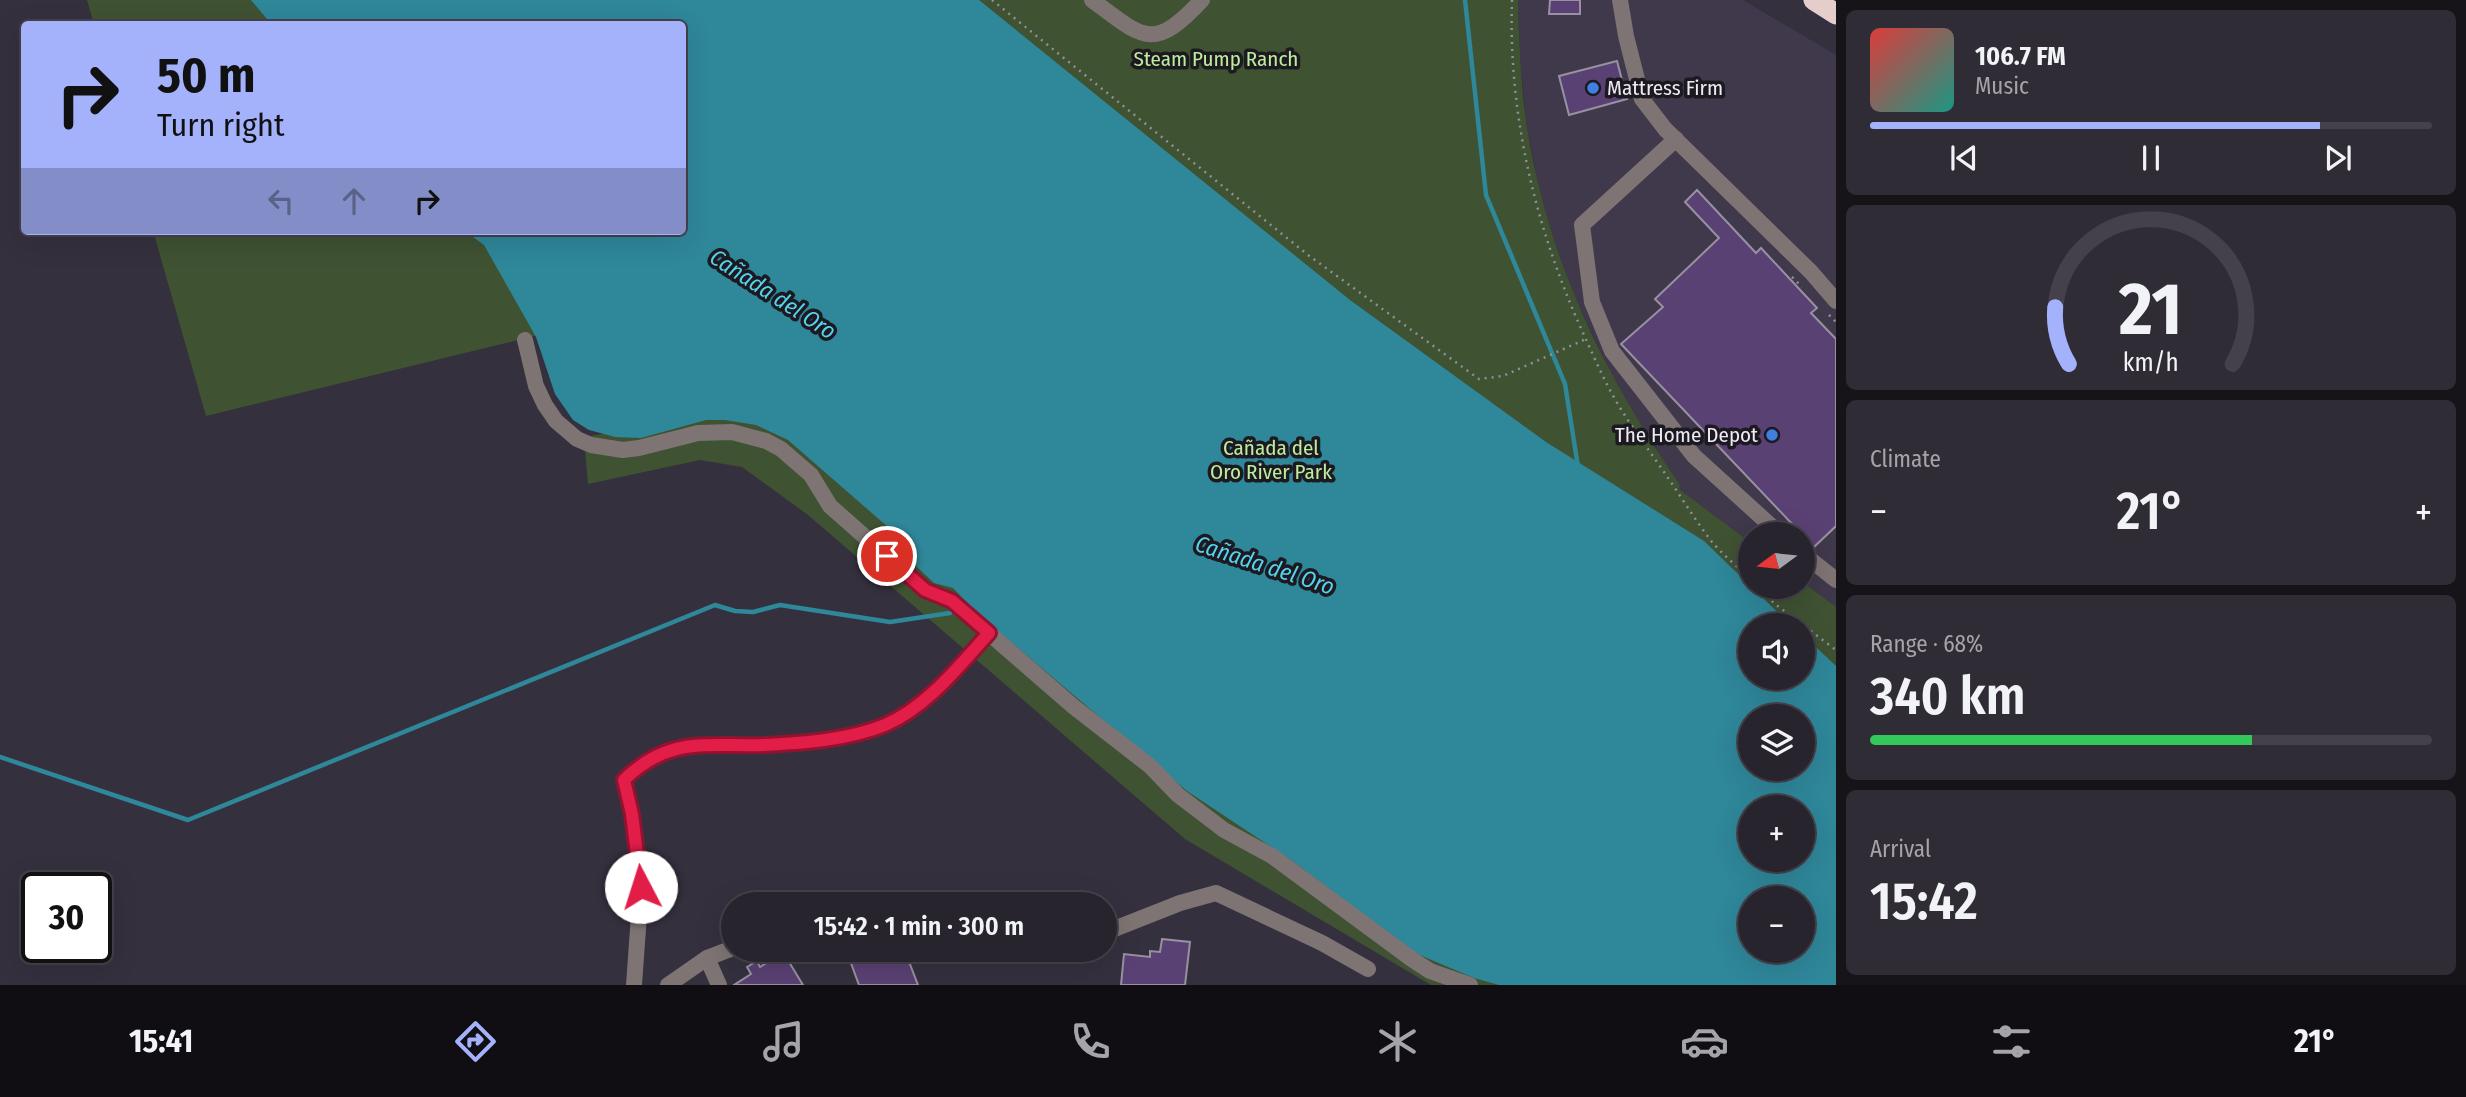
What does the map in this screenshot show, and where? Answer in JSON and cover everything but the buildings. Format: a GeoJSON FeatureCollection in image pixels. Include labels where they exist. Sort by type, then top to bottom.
{"type":"FeatureCollection","features":[{"type":"Feature","properties":{"kind":"highway"},"geometry":{"type":"LineString","coordinates":[[1814,0],[1836,14]]}},
{"type":"Feature","properties":{"kind":"street"},"geometry":{"type":"LineString","coordinates":[[1092,0],[1134,31],[1158,35],[1181,22],[1202,0]]}},
{"type":"Feature","properties":{"kind":"street"},"geometry":{"type":"LineString","coordinates":[[1620,0],[1642,99],[1676,139],[1811,272],[1836,301]]}},
{"type":"Feature","properties":{"kind":"street"},"geometry":{"type":"LineString","coordinates":[[1676,139],[1582,225],[1592,302],[1612,351],[1694,456],[1767,522]]}},
{"type":"Feature","properties":{"kind":"street"},"geometry":{"type":"LineString","coordinates":[[524,340],[536,386],[545,405],[556,421],[577,439],[591,445],[623,450],[698,433],[715,432],[748,435],[781,449],[811,475],[831,506],[925,590],[952,601],[1074,707],[1150,766],[1188,803],[1224,830],[1272,856],[1422,965],[1447,978],[1470,985]]}},
{"type":"Feature","properties":{"kind":"street"},"geometry":{"type":"LineString","coordinates":[[1815,564],[1831,576],[1836,558]]}},
{"type":"Feature","properties":{"kind":"street"},"geometry":{"type":"LineString","coordinates":[[634,985],[641,887],[632,814],[624,780],[639,765],[662,752],[688,745],[764,745],[842,738],[885,724],[916,707],[989,633]]}},
{"type":"Feature","properties":{"kind":"street"},"geometry":{"type":"LineString","coordinates":[[1117,928],[1180,902],[1216,893],[1322,943],[1368,969]]}},
{"type":"Feature","properties":{"kind":"street"},"geometry":{"type":"LineString","coordinates":[[668,985],[707,958],[721,953]]}},
{"type":"Feature","properties":{"kind":"street"},"geometry":{"type":"LineString","coordinates":[[707,958],[719,985]]}},
{"type":"Feature","properties":{"kind":"path"},"geometry":{"type":"LineString","coordinates":[[992,0],[1308,254],[1479,379],[1496,378],[1515,371],[1586,339]]}},
{"type":"Feature","properties":{"kind":"path"},"geometry":{"type":"LineString","coordinates":[[1512,0],[1514,82],[1530,177],[1552,261],[1614,397],[1713,543],[1738,567]]}},
{"type":"Feature","properties":{"kind":"path"},"geometry":{"type":"LineString","coordinates":[[1770,599],[1836,650]]}},
{"type":"Feature","properties":{"kind":"shaded area"},"geometry":{"type":"Polygon","coordinates":[[[1518,0],[1743,0],[1836,55],[1836,607],[1815,591],[1815,522],[1738,522],[1738,533],[1679,489],[1619,390],[1572,291],[1551,231],[1538,185],[1527,126],[1518,0]]]}},
{"type":"Feature","properties":{"kind":"green space","name":"Cañada del Oro River Park"},"geometry":{"type":"Polygon","coordinates":[[[87,0],[1518,0],[1523,95],[1536,176],[1565,270],[1604,358],[1652,443],[1680,485],[1679,489],[1738,533],[1738,599],[1815,599],[1815,591],[1836,607],[1836,985],[1431,985],[1185,839],[808,515],[742,467],[700,460],[588,484],[584,437],[769,406],[654,307],[206,416],[154,235],[686,235],[686,21],[93,21],[87,0]]]}},
{"type":"Feature","properties":{"kind":"water","name":"Cañada del Oro River Park"},"geometry":{"type":"Polygon","coordinates":[[[251,0],[979,0],[1350,300],[1546,442],[1704,541],[1738,574],[1738,599],[1764,599],[1779,613],[1738,613],[1738,690],[1815,690],[1815,646],[1836,666],[1836,985],[1499,985],[1474,978],[1415,953],[1291,860],[1187,791],[978,614],[953,588],[934,583],[886,538],[889,528],[788,440],[756,425],[725,420],[706,420],[641,438],[615,437],[589,430],[573,420],[555,394],[536,337],[484,245],[470,235],[686,235],[686,21],[268,21],[251,0]]]}},
{"type":"Feature","properties":{"kind":"waterway"},"geometry":{"type":"LineString","coordinates":[[1465,0],[1486,195],[1565,384],[1578,467]]}},
{"type":"Feature","properties":{"kind":"waterway"},"geometry":{"type":"LineString","coordinates":[[0,757],[188,820],[715,605],[735,611],[753,612],[780,605],[890,622],[950,613]]}},
{"type":"Feature","properties":{"kind":"place","name":"Mattress Firm"},"geometry":{"type":"Point","coordinates":[1593,88]}},
{"type":"Feature","properties":{"kind":"place","name":"The Home Depot"},"geometry":{"type":"Point","coordinates":[1772,435]}},
{"type":"Feature","properties":{"kind":"route"},"geometry":{"type":"LineString","coordinates":[[641,887],[632,814],[624,780],[639,765],[662,752],[688,745],[764,745],[842,738],[885,724],[916,707],[989,633],[952,601],[925,590],[887,556]]}},
{"type":"Feature","properties":{"kind":"park label","name":"Steam Pump Ranch"},"geometry":{"type":"Point","coordinates":[1216,59]}},
{"type":"Feature","properties":{"kind":"water label","name":"Cañada del Oro"},"geometry":{"type":"Point","coordinates":[773,294]}},
{"type":"Feature","properties":{"kind":"water label","name":"Cañada del Oro"},"geometry":{"type":"Point","coordinates":[1265,565]}}]}
